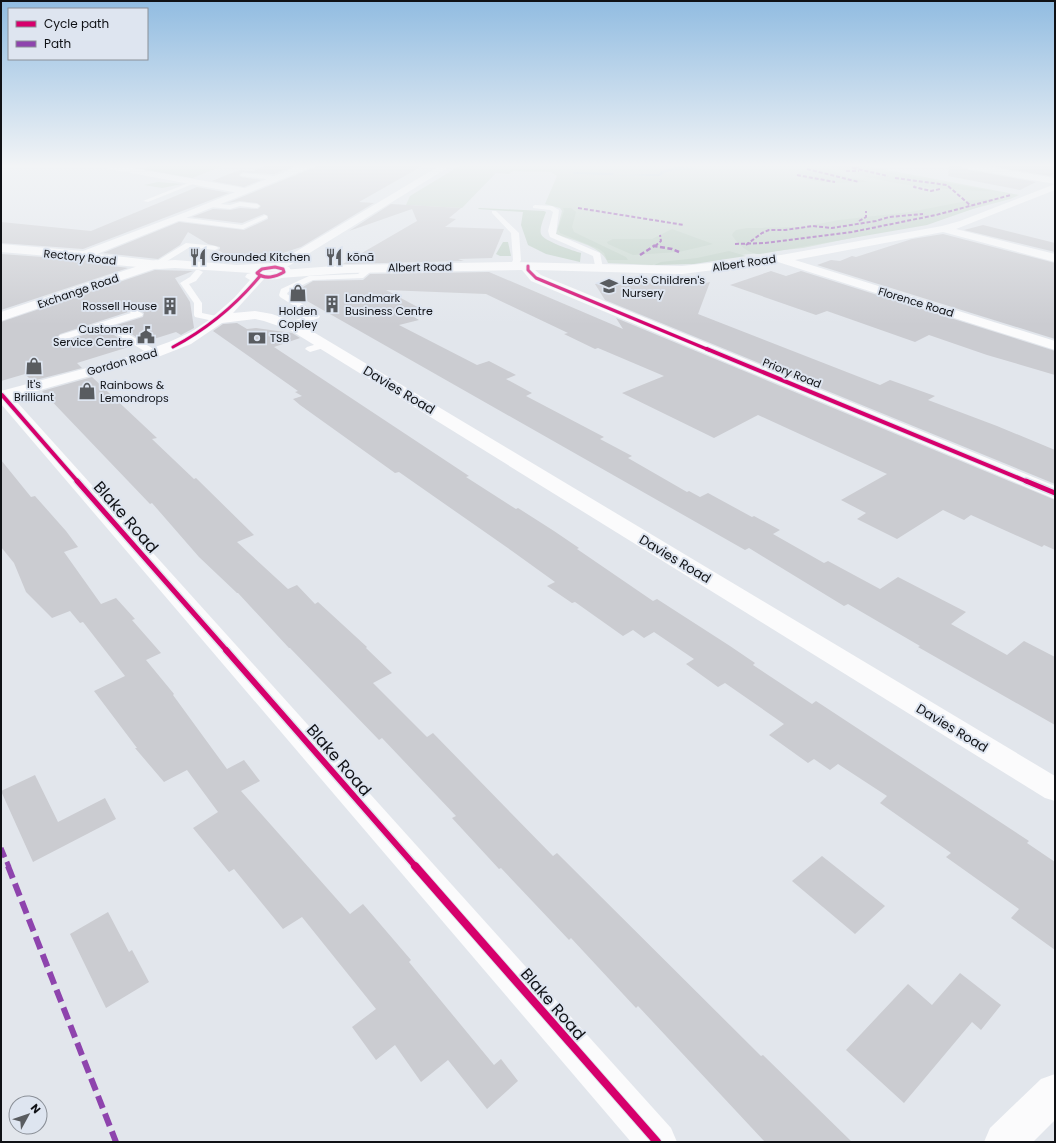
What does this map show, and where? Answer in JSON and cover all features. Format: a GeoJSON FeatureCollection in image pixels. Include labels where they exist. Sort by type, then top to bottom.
{"type":"FeatureCollection","features":[{"type":"Feature","properties":{"kind":"street"},"geometry":{"type":"LineString","coordinates":[[84,255],[103,249],[179,218]]}},
{"type":"Feature","properties":{"kind":"street","name":"Gordon Road"},"geometry":{"type":"LineString","coordinates":[[2,396],[154,353],[181,343],[196,335],[218,319],[271,272],[359,218]]}},
{"type":"Feature","properties":{"kind":"street","name":"Albert Road"},"geometry":{"type":"LineString","coordinates":[[271,272],[371,268],[521,266],[682,270],[707,269],[943,229],[976,218]]}},
{"type":"Feature","properties":{"kind":"street"},"geometry":{"type":"LineString","coordinates":[[943,229],[1055,258]]}},
{"type":"Feature","properties":{"kind":"street","name":"Rectory Road"},"geometry":{"type":"LineString","coordinates":[[1,248],[84,255],[105,260],[271,272]]}},
{"type":"Feature","properties":{"kind":"street","name":"Florence Road"},"geometry":{"type":"LineString","coordinates":[[778,258],[1055,346]]}},
{"type":"Feature","properties":{"kind":"street","name":"Rectory Road"},"geometry":{"type":"LineString","coordinates":[[157,264],[164,268],[242,277],[271,272]]}},
{"type":"Feature","properties":{"kind":"street","name":"Exchange Road"},"geometry":{"type":"LineString","coordinates":[[1,317],[157,264]]}},
{"type":"Feature","properties":{"kind":"street","name":"Priory Road"},"geometry":{"type":"LineString","coordinates":[[521,266],[528,270],[536,278],[1055,493]]}},
{"type":"Feature","properties":{"kind":"street","name":"Davies Road"},"geometry":{"type":"LineString","coordinates":[[246,293],[251,301],[277,312],[295,325],[317,347],[1055,790]]}},
{"type":"Feature","properties":{"kind":"street","name":"Davies Road"},"geometry":{"type":"LineString","coordinates":[[218,319],[255,315],[295,325]]}},
{"type":"Feature","properties":{"kind":"street","name":"Blake Road"},"geometry":{"type":"LineString","coordinates":[[2,396],[657,1142]]}},
{"type":"Feature","properties":{"kind":"street"},"geometry":{"type":"LineString","coordinates":[[1004,1142],[1055,1093]]}},
{"type":"Feature","properties":{"kind":"lane"},"geometry":{"type":"LineString","coordinates":[[182,218],[243,227],[262,218]]}},
{"type":"Feature","properties":{"kind":"lane"},"geometry":{"type":"LineString","coordinates":[[500,218],[515,233],[517,260],[521,266]]}},
{"type":"Feature","properties":{"kind":"lane"},"geometry":{"type":"LineString","coordinates":[[555,218],[552,232],[553,235],[598,255],[599,268]]}},
{"type":"Feature","properties":{"kind":"lane"},"geometry":{"type":"LineString","coordinates":[[157,264],[189,245],[215,248]]}},
{"type":"Feature","properties":{"kind":"lane"},"geometry":{"type":"LineString","coordinates":[[295,325],[316,316],[288,299],[283,295],[284,291],[312,278],[360,276],[371,268]]}},
{"type":"Feature","properties":{"kind":"lane"},"geometry":{"type":"LineString","coordinates":[[199,272],[193,279],[184,283],[198,303],[198,315],[218,319]]}},
{"type":"Feature","properties":{"kind":"lane"},"geometry":{"type":"LineString","coordinates":[[63,336],[139,314],[128,308]]}},
{"type":"Feature","properties":{"kind":"lane"},"geometry":{"type":"LineString","coordinates":[[105,324],[154,353]]}},
{"type":"Feature","properties":{"kind":"shaded area"},"geometry":{"type":"Polygon","coordinates":[[[560,218],[938,218],[910,226],[803,248],[652,265],[608,263],[599,252],[586,244],[556,234],[560,218]]]}},
{"type":"Feature","properties":{"kind":"green space"},"geometry":{"type":"Polygon","coordinates":[[[522,218],[544,218],[541,226],[541,234],[543,237],[553,243],[581,253],[580,262],[546,254],[528,245],[521,225],[522,218]]]}},
{"type":"Feature","properties":{"kind":"green space"},"geometry":{"type":"Polygon","coordinates":[[[562,218],[574,218],[572,227],[574,232],[626,257],[628,260],[607,260],[604,253],[599,249],[560,233],[558,229],[562,218]]]}},
{"type":"Feature","properties":{"kind":"green space"},"geometry":{"type":"Polygon","coordinates":[[[854,218],[946,218],[927,225],[760,254],[748,251],[737,242],[732,235],[736,230],[747,228],[802,227],[854,218]]]}},
{"type":"Feature","properties":{"kind":"green space"},"geometry":{"type":"Polygon","coordinates":[[[672,229],[713,244],[679,252],[633,255],[608,244],[607,242],[613,239],[652,239],[672,229]]]}},
{"type":"Feature","properties":{"kind":"green space"},"geometry":{"type":"Polygon","coordinates":[[[503,242],[508,242],[511,256],[500,256],[496,254],[503,242]]]}},
{"type":"Feature","properties":{"kind":"green space"},"geometry":{"type":"Polygon","coordinates":[[[729,251],[746,256],[694,264],[654,265],[661,262],[697,258],[729,251]]]}},
{"type":"Feature","properties":{"kind":"building"},"geometry":{"type":"Polygon","coordinates":[[[121,218],[163,218],[83,249],[1,243],[1,222],[91,231],[121,218]]]}},
{"type":"Feature","properties":{"kind":"building"},"geometry":{"type":"Polygon","coordinates":[[[203,218],[253,218],[242,223],[203,218]]]}},
{"type":"Feature","properties":{"kind":"building"},"geometry":{"type":"Polygon","coordinates":[[[349,218],[301,247],[262,260],[238,262],[218,250],[220,247],[208,244],[188,232],[180,245],[158,259],[103,253],[179,222],[244,230],[268,219],[349,218]]]}},
{"type":"Feature","properties":{"kind":"building"},"geometry":{"type":"Polygon","coordinates":[[[369,218],[385,218],[349,231],[369,218]]]}},
{"type":"Feature","properties":{"kind":"building"},"geometry":{"type":"Polygon","coordinates":[[[416,218],[451,218],[456,219],[445,227],[504,229],[492,258],[458,259],[464,261],[343,264],[417,221],[416,218]]]}},
{"type":"Feature","properties":{"kind":"building"},"geometry":{"type":"Polygon","coordinates":[[[983,225],[1055,243],[1055,252],[964,230],[983,225]]]}},
{"type":"Feature","properties":{"kind":"building"},"geometry":{"type":"Polygon","coordinates":[[[943,234],[1055,263],[1055,339],[817,265],[831,260],[840,261],[852,256],[856,257],[912,239],[943,234]]]}},
{"type":"Feature","properties":{"kind":"building"},"geometry":{"type":"Polygon","coordinates":[[[1,254],[84,260],[128,268],[1,310],[1,254]]]}},
{"type":"Feature","properties":{"kind":"building"},"geometry":{"type":"Polygon","coordinates":[[[155,270],[193,271],[175,278],[190,302],[194,328],[181,335],[176,332],[144,342],[117,325],[143,317],[144,313],[128,304],[122,308],[128,312],[60,334],[57,337],[63,341],[104,329],[132,346],[77,363],[82,368],[32,381],[25,374],[1,381],[1,322],[155,270]]]}},
{"type":"Feature","properties":{"kind":"building"},"geometry":{"type":"Polygon","coordinates":[[[771,271],[786,276],[801,271],[1055,351],[1055,375],[987,355],[929,335],[915,342],[827,311],[816,315],[730,285],[771,271]]]}},
{"type":"Feature","properties":{"kind":"building"},"geometry":{"type":"Polygon","coordinates":[[[489,272],[623,329],[616,318],[1055,500],[1055,550],[1044,545],[1042,547],[971,515],[964,520],[943,510],[897,539],[857,519],[866,513],[841,500],[887,474],[758,415],[714,438],[622,393],[664,376],[598,348],[595,349],[564,334],[568,333],[486,294],[386,290],[425,311],[411,315],[419,320],[399,325],[477,365],[489,361],[516,375],[506,379],[532,393],[526,396],[604,437],[600,439],[632,456],[628,458],[687,492],[689,491],[700,497],[708,493],[752,517],[754,516],[780,530],[773,534],[824,563],[828,561],[880,589],[898,577],[966,612],[951,624],[1007,655],[1024,641],[1055,657],[1055,725],[918,647],[920,646],[848,604],[844,606],[749,548],[745,550],[293,293],[313,281],[363,280],[370,274],[489,272]]]}},
{"type":"Feature","properties":{"kind":"building"},"geometry":{"type":"Polygon","coordinates":[[[643,280],[645,283],[668,282],[671,284],[690,282],[693,286],[710,282],[698,314],[880,385],[890,380],[935,396],[928,400],[1055,450],[1055,484],[605,300],[595,284],[643,280]]]}},
{"type":"Feature","properties":{"kind":"building"},"geometry":{"type":"Polygon","coordinates":[[[237,323],[247,329],[256,328],[292,333],[300,338],[274,347],[469,476],[466,477],[554,531],[579,548],[577,549],[653,601],[657,599],[730,646],[755,663],[753,665],[812,704],[816,701],[1029,841],[1027,843],[1055,862],[1055,950],[1011,918],[1019,909],[946,857],[951,853],[880,803],[887,796],[838,764],[830,770],[814,759],[808,763],[769,735],[784,724],[725,683],[718,687],[686,664],[694,659],[654,632],[644,638],[633,630],[623,636],[575,602],[572,603],[547,586],[555,582],[512,551],[399,472],[395,473],[300,405],[293,399],[302,396],[295,392],[298,391],[213,331],[223,324],[237,323]]]}},
{"type":"Feature","properties":{"kind":"building"},"geometry":{"type":"Polygon","coordinates":[[[92,377],[157,438],[152,439],[194,479],[196,478],[254,535],[237,542],[288,589],[297,585],[315,604],[318,602],[367,647],[366,648],[392,673],[373,683],[427,737],[433,733],[553,856],[557,853],[761,1056],[763,1055],[852,1142],[765,1142],[638,1006],[636,1008],[571,938],[569,940],[501,868],[499,869],[452,818],[456,816],[382,738],[379,740],[289,648],[238,593],[199,557],[152,503],[150,504],[42,391],[92,377]]]}},
{"type":"Feature","properties":{"kind":"building"},"geometry":{"type":"Polygon","coordinates":[[[1,460],[31,497],[35,496],[78,547],[64,552],[101,604],[116,598],[135,619],[132,620],[161,653],[146,660],[174,694],[173,695],[227,769],[244,760],[260,781],[241,791],[350,914],[363,904],[411,960],[409,962],[494,1065],[501,1059],[518,1081],[487,1109],[448,1060],[421,1082],[395,1045],[376,1060],[352,1027],[376,1009],[302,917],[283,929],[234,869],[229,872],[193,828],[218,812],[187,770],[164,782],[135,748],[137,748],[94,691],[125,676],[83,622],[80,623],[70,611],[52,618],[26,592],[14,563],[1,547],[1,460]]]}},
{"type":"Feature","properties":{"kind":"building"},"geometry":{"type":"Polygon","coordinates":[[[35,775],[58,822],[105,798],[116,819],[33,862],[1,791],[35,775]]]}},
{"type":"Feature","properties":{"kind":"building"},"geometry":{"type":"Polygon","coordinates":[[[822,856],[885,906],[855,934],[792,881],[822,856]]]}},
{"type":"Feature","properties":{"kind":"building"},"geometry":{"type":"Polygon","coordinates":[[[108,912],[129,952],[132,950],[149,982],[106,1008],[70,934],[108,912]]]}},
{"type":"Feature","properties":{"kind":"building"},"geometry":{"type":"Polygon","coordinates":[[[960,973],[1001,1005],[981,1030],[972,1022],[904,1103],[846,1050],[908,984],[932,1005],[960,973]]]}},
{"type":"Feature","properties":{"kind":"marked path"},"geometry":{"type":"LineString","coordinates":[[642,218],[684,225]]}},
{"type":"Feature","properties":{"kind":"marked path"},"geometry":{"type":"LineString","coordinates":[[859,221],[864,218]]}},
{"type":"Feature","properties":{"kind":"marked path"},"geometry":{"type":"LineString","coordinates":[[746,245],[762,233],[769,230],[785,230],[813,226],[832,228],[885,218]]}},
{"type":"Feature","properties":{"kind":"marked path"},"geometry":{"type":"LineString","coordinates":[[735,244],[765,243],[852,232],[919,218]]}},
{"type":"Feature","properties":{"kind":"marked path"},"geometry":{"type":"LineString","coordinates":[[660,235],[661,241],[654,246],[672,249],[679,252]]}},
{"type":"Feature","properties":{"kind":"marked path"},"geometry":{"type":"LineString","coordinates":[[640,255],[654,246]]}},
{"type":"Feature","properties":{"kind":"marked path"},"geometry":{"type":"LineString","coordinates":[[1,848],[116,1142]]}},
{"type":"Feature","properties":{"kind":"cycle path"},"geometry":{"type":"LineString","coordinates":[[528,266],[528,270],[536,278],[1055,493]]}},
{"type":"Feature","properties":{"kind":"cycle path"},"geometry":{"type":"LineString","coordinates":[[275,267],[283,269],[284,272],[270,277],[257,273],[262,269],[275,267]]}},
{"type":"Feature","properties":{"kind":"cycle path"},"geometry":{"type":"LineString","coordinates":[[173,347],[186,341],[221,316],[251,287],[260,276]]}},
{"type":"Feature","properties":{"kind":"cycle path"},"geometry":{"type":"LineString","coordinates":[[2,395],[657,1142]]}},
{"type":"Feature","properties":{"kind":"place","name":"Grounded Kitchen"},"geometry":{"type":"Point","coordinates":[198,257]}},
{"type":"Feature","properties":{"kind":"place","name":"kōnā"},"geometry":{"type":"Point","coordinates":[334,257]}},
{"type":"Feature","properties":{"kind":"place","name":"Leo's Children's Nursery"},"geometry":{"type":"Point","coordinates":[609,286]}},
{"type":"Feature","properties":{"kind":"place","name":"Holden Copley"},"geometry":{"type":"Point","coordinates":[298,293]}},
{"type":"Feature","properties":{"kind":"place","name":"Landmark Business Centre"},"geometry":{"type":"Point","coordinates":[332,304]}},
{"type":"Feature","properties":{"kind":"place","name":"Rossell House"},"geometry":{"type":"Point","coordinates":[170,306]}},
{"type":"Feature","properties":{"kind":"place","name":"Customer Service Centre"},"geometry":{"type":"Point","coordinates":[146,335]}},
{"type":"Feature","properties":{"kind":"place","name":"TSB"},"geometry":{"type":"Point","coordinates":[257,338]}},
{"type":"Feature","properties":{"kind":"place","name":"It's Brilliant"},"geometry":{"type":"Point","coordinates":[34,366]}},
{"type":"Feature","properties":{"kind":"place","name":"Rainbows & Lemondrops"},"geometry":{"type":"Point","coordinates":[87,391]}}]}
